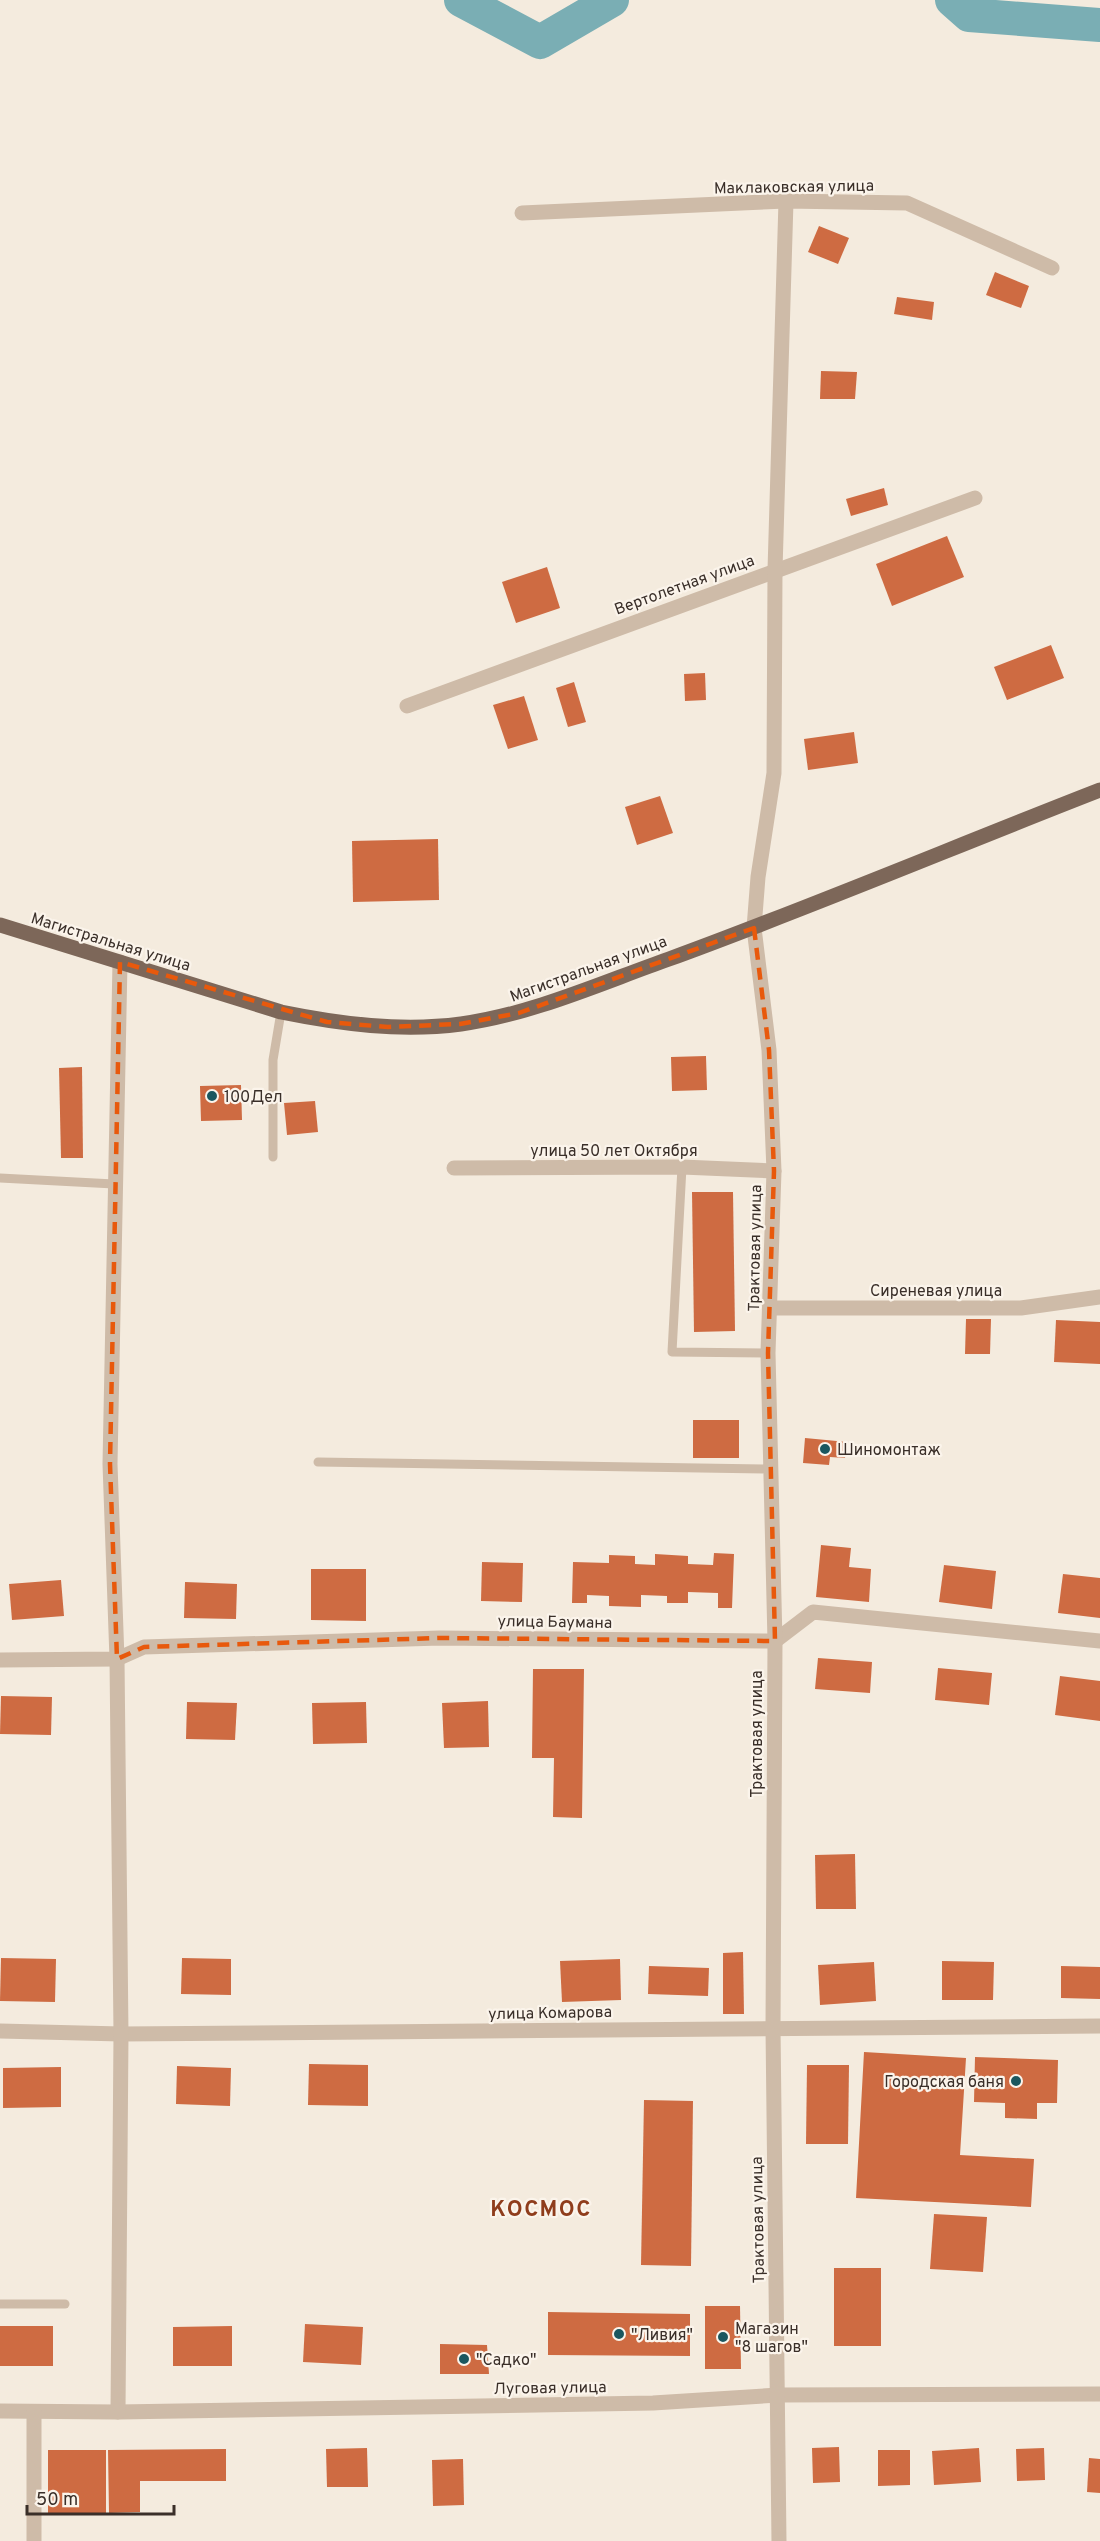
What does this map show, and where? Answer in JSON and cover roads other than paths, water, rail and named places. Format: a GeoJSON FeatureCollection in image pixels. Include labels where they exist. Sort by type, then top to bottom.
{"type":"FeatureCollection","features":[{"type":"Feature","properties":{"kind":"main road","name":"Магистральная улица"},"geometry":{"type":"LineString","coordinates":[[0,925],[281,1012],[327,1022],[388,1027],[460,1024],[519,1013],[754,928],[1100,790]]}},
{"type":"Feature","properties":{"kind":"street","name":"Маклаковская улица"},"geometry":{"type":"LineString","coordinates":[[522,213],[786,201],[907,203],[1052,268]]}},
{"type":"Feature","properties":{"kind":"street","name":"Трактовая улица"},"geometry":{"type":"LineString","coordinates":[[779,2541],[773,2028],[775,1641],[768,1353],[774,1171],[769,1050],[754,928],[758,877],[774,773],[775,570],[786,201]]}},
{"type":"Feature","properties":{"kind":"street","name":"Вертолетная улица"},"geometry":{"type":"LineString","coordinates":[[407,706],[975,498]]}},
{"type":"Feature","properties":{"kind":"street"},"geometry":{"type":"LineString","coordinates":[[118,2412],[122,2034],[117,1659],[110,1464],[120,962]]}},
{"type":"Feature","properties":{"kind":"street","name":"улица 50 лет Октября"},"geometry":{"type":"LineString","coordinates":[[454,1168],[682,1167],[774,1171]]}},
{"type":"Feature","properties":{"kind":"street","name":"Сиреневая улица"},"geometry":{"type":"LineString","coordinates":[[771,1308],[1021,1308],[1100,1297]]}},
{"type":"Feature","properties":{"kind":"street"},"geometry":{"type":"LineString","coordinates":[[775,1641],[813,1612],[1100,1641]]}},
{"type":"Feature","properties":{"kind":"street","name":"улица Баумана"},"geometry":{"type":"LineString","coordinates":[[0,1660],[117,1659],[144,1647],[440,1638],[775,1641]]}},
{"type":"Feature","properties":{"kind":"street","name":"улица Комарова"},"geometry":{"type":"LineString","coordinates":[[0,2031],[122,2034],[1100,2026]]}},
{"type":"Feature","properties":{"kind":"street","name":"Луговая улица"},"geometry":{"type":"LineString","coordinates":[[0,2411],[118,2412],[653,2403],[778,2395],[1100,2394]]}},
{"type":"Feature","properties":{"kind":"street"},"geometry":{"type":"LineString","coordinates":[[34,2412],[34,2541]]}},
{"type":"Feature","properties":{"kind":"lane"},"geometry":{"type":"LineString","coordinates":[[273,1157],[273,1060],[281,1012]]}},
{"type":"Feature","properties":{"kind":"lane"},"geometry":{"type":"LineString","coordinates":[[682,1167],[672,1352],[768,1353]]}},
{"type":"Feature","properties":{"kind":"lane"},"geometry":{"type":"LineString","coordinates":[[0,1178],[114,1184]]}},
{"type":"Feature","properties":{"kind":"lane"},"geometry":{"type":"LineString","coordinates":[[318,1462],[771,1469]]}},
{"type":"Feature","properties":{"kind":"lane"},"geometry":{"type":"LineString","coordinates":[[0,2304],[64,2304]]}},
{"type":"Feature","properties":{"kind":"waterway"},"geometry":{"type":"LineString","coordinates":[[461,0],[540,42],[612,0]]}},
{"type":"Feature","properties":{"kind":"waterway"},"geometry":{"type":"LineString","coordinates":[[952,0],[969,15],[1100,25]]}},
{"type":"Feature","properties":{"kind":"place","name":"100Дел"},"geometry":{"type":"Point","coordinates":[212,1096]}},
{"type":"Feature","properties":{"kind":"place","name":"Шиномонтаж"},"geometry":{"type":"Point","coordinates":[825,1449]}},
{"type":"Feature","properties":{"kind":"place","name":"Городская баня"},"geometry":{"type":"Point","coordinates":[1016,2081]}},
{"type":"Feature","properties":{"kind":"place","name":"\"Ливия\""},"geometry":{"type":"Point","coordinates":[619,2334]}},
{"type":"Feature","properties":{"kind":"place","name":"Магазин \"8 шагов\""},"geometry":{"type":"Point","coordinates":[723,2337]}},
{"type":"Feature","properties":{"kind":"place","name":"\"Садко\""},"geometry":{"type":"Point","coordinates":[464,2359]}},
{"type":"Feature","properties":{"kind":"district","name":"КОСМОС"},"geometry":{"type":"Point","coordinates":[541,2208]}}]}
